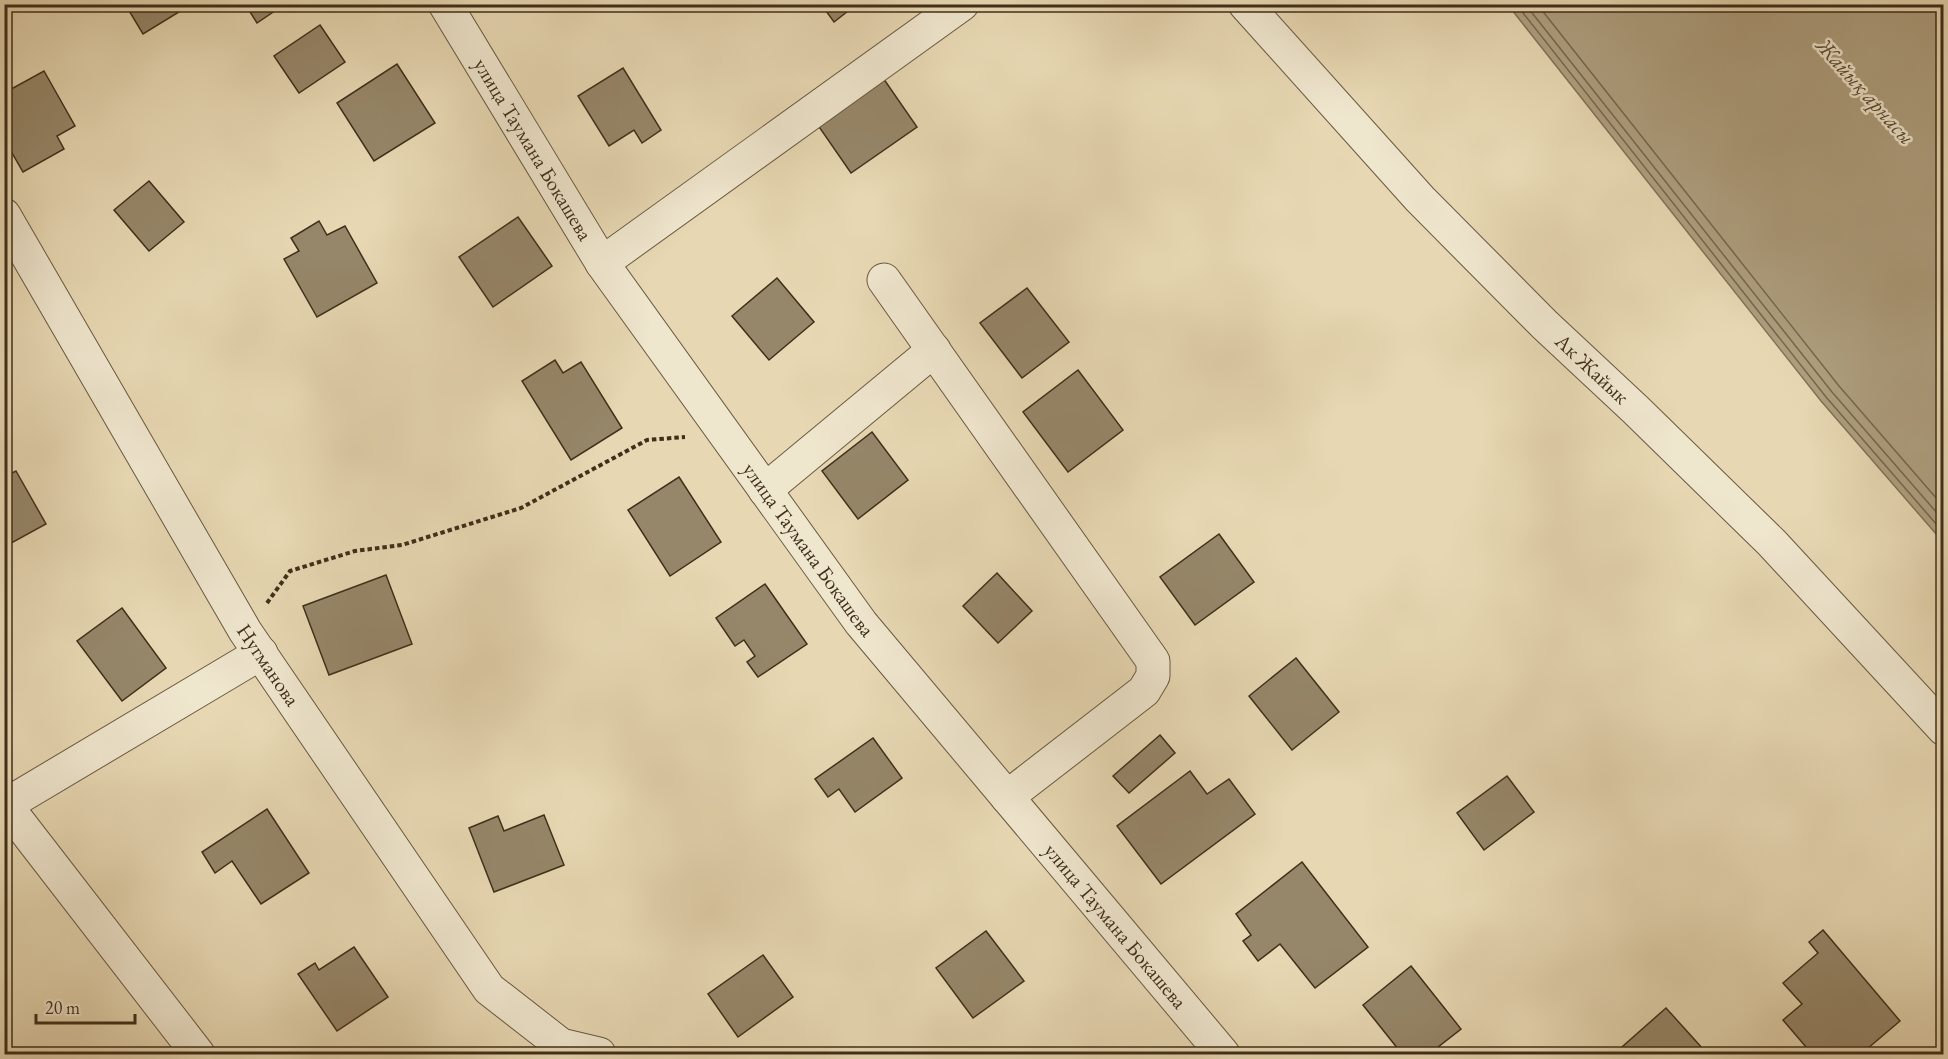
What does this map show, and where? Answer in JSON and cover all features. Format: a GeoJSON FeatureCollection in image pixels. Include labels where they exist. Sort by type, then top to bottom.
{"type":"FeatureCollection","features":[{"type":"Feature","properties":{"kind":"street","name":"улица Таумана Бокашева"},"geometry":{"type":"LineString","coordinates":[[445,4],[602,263],[861,624],[1223,1054]]}},
{"type":"Feature","properties":{"kind":"street"},"geometry":{"type":"LineString","coordinates":[[602,263],[962,4]]}},
{"type":"Feature","properties":{"kind":"street","name":"Ак Жайык"},"geometry":{"type":"LineString","coordinates":[[1245,4],[1420,199],[1545,325],[1772,543],[1944,729]]}},
{"type":"Feature","properties":{"kind":"street","name":"Нугманова"},"geometry":{"type":"LineString","coordinates":[[4,215],[253,642],[489,989],[561,1045],[599,1054]]}},
{"type":"Feature","properties":{"kind":"street"},"geometry":{"type":"LineString","coordinates":[[885,280],[1153,661],[1153,676],[1144,691],[1007,797]]}},
{"type":"Feature","properties":{"kind":"street"},"geometry":{"type":"LineString","coordinates":[[765,490],[934,350]]}},
{"type":"Feature","properties":{"kind":"street"},"geometry":{"type":"LineString","coordinates":[[198,1054],[5,804],[253,642]]}},
{"type":"Feature","properties":{"kind":"path"},"geometry":{"type":"LineString","coordinates":[[253,642],[290,571],[355,551],[402,545],[521,508],[647,440],[725,434]]}},
{"type":"Feature","properties":{"kind":"water","name":"Жайық арнасы"},"geometry":{"type":"Polygon","coordinates":[[[1508,5],[1943,5],[1943,542],[1821,401],[1508,5]]]}},
{"type":"Feature","properties":{"kind":"building"},"geometry":{"type":"Polygon","coordinates":[[[125,4],[192,4],[143,34],[125,4]]]}},
{"type":"Feature","properties":{"kind":"building"},"geometry":{"type":"Polygon","coordinates":[[[245,4],[285,4],[257,23],[245,4]]]}},
{"type":"Feature","properties":{"kind":"building"},"geometry":{"type":"Polygon","coordinates":[[[821,4],[857,4],[834,22],[821,4]]]}},
{"type":"Feature","properties":{"kind":"building"},"geometry":{"type":"Polygon","coordinates":[[[320,25],[345,62],[299,93],[274,56],[320,25]]]}},
{"type":"Feature","properties":{"kind":"building"},"geometry":{"type":"Polygon","coordinates":[[[397,64],[435,123],[374,161],[337,103],[397,64]]]}},
{"type":"Feature","properties":{"kind":"building"},"geometry":{"type":"Polygon","coordinates":[[[623,68],[661,130],[642,143],[634,130],[609,146],[578,96],[623,68]]]}},
{"type":"Feature","properties":{"kind":"building"},"geometry":{"type":"Polygon","coordinates":[[[44,71],[75,126],[57,136],[64,149],[23,172],[4,139],[4,93],[44,71]]]}},
{"type":"Feature","properties":{"kind":"building"},"geometry":{"type":"Polygon","coordinates":[[[881,75],[917,127],[851,173],[815,121],[881,75]]]}},
{"type":"Feature","properties":{"kind":"building"},"geometry":{"type":"Polygon","coordinates":[[[149,181],[184,222],[149,251],[114,210],[149,181]]]}},
{"type":"Feature","properties":{"kind":"building"},"geometry":{"type":"Polygon","coordinates":[[[518,217],[552,266],[493,307],[459,257],[518,217]]]}},
{"type":"Feature","properties":{"kind":"building"},"geometry":{"type":"Polygon","coordinates":[[[319,221],[327,235],[345,226],[377,283],[317,317],[284,259],[299,251],[291,238],[319,221]]]}},
{"type":"Feature","properties":{"kind":"building"},"geometry":{"type":"Polygon","coordinates":[[[777,278],[814,322],[769,360],[732,316],[777,278]]]}},
{"type":"Feature","properties":{"kind":"building"},"geometry":{"type":"Polygon","coordinates":[[[1027,288],[1069,342],[1022,378],[980,323],[1027,288]]]}},
{"type":"Feature","properties":{"kind":"building"},"geometry":{"type":"Polygon","coordinates":[[[555,360],[563,373],[581,362],[622,428],[571,460],[522,381],[555,360]]]}},
{"type":"Feature","properties":{"kind":"building"},"geometry":{"type":"Polygon","coordinates":[[[1078,370],[1123,430],[1068,472],[1023,412],[1078,370]]]}},
{"type":"Feature","properties":{"kind":"building"},"geometry":{"type":"Polygon","coordinates":[[[872,432],[908,480],[858,519],[822,471],[872,432]]]}},
{"type":"Feature","properties":{"kind":"building"},"geometry":{"type":"Polygon","coordinates":[[[16,471],[46,524],[4,547],[4,477],[16,471]]]}},
{"type":"Feature","properties":{"kind":"building"},"geometry":{"type":"Polygon","coordinates":[[[679,477],[721,542],[670,576],[628,510],[679,477]]]}},
{"type":"Feature","properties":{"kind":"building"},"geometry":{"type":"Polygon","coordinates":[[[1219,534],[1254,582],[1195,625],[1160,577],[1219,534]]]}},
{"type":"Feature","properties":{"kind":"building"},"geometry":{"type":"Polygon","coordinates":[[[997,573],[1032,611],[998,643],[963,606],[997,573]]]}},
{"type":"Feature","properties":{"kind":"building"},"geometry":{"type":"Polygon","coordinates":[[[386,575],[412,644],[329,675],[303,606],[386,575]]]}},
{"type":"Feature","properties":{"kind":"building"},"geometry":{"type":"Polygon","coordinates":[[[765,584],[807,644],[758,677],[747,662],[755,656],[744,640],[735,646],[716,618],[765,584]]]}},
{"type":"Feature","properties":{"kind":"building"},"geometry":{"type":"Polygon","coordinates":[[[122,608],[166,668],[122,701],[77,641],[122,608]]]}},
{"type":"Feature","properties":{"kind":"building"},"geometry":{"type":"Polygon","coordinates":[[[1296,658],[1339,712],[1292,750],[1249,696],[1296,658]]]}},
{"type":"Feature","properties":{"kind":"building"},"geometry":{"type":"Polygon","coordinates":[[[1160,735],[1175,753],[1129,793],[1113,776],[1160,735]]]}},
{"type":"Feature","properties":{"kind":"building"},"geometry":{"type":"Polygon","coordinates":[[[873,738],[902,778],[855,812],[839,789],[828,797],[815,779],[873,738]]]}},
{"type":"Feature","properties":{"kind":"building"},"geometry":{"type":"Polygon","coordinates":[[[1190,771],[1207,794],[1229,779],[1255,814],[1161,884],[1117,826],[1190,771]]]}},
{"type":"Feature","properties":{"kind":"building"},"geometry":{"type":"Polygon","coordinates":[[[1507,776],[1534,812],[1484,850],[1457,813],[1507,776]]]}},
{"type":"Feature","properties":{"kind":"building"},"geometry":{"type":"Polygon","coordinates":[[[267,809],[309,873],[261,904],[232,861],[215,873],[202,852],[267,809]]]}},
{"type":"Feature","properties":{"kind":"building"},"geometry":{"type":"Polygon","coordinates":[[[544,815],[564,865],[494,892],[469,828],[498,816],[504,831],[544,815]]]}},
{"type":"Feature","properties":{"kind":"building"},"geometry":{"type":"Polygon","coordinates":[[[1302,862],[1368,947],[1315,988],[1280,944],[1258,961],[1243,941],[1251,935],[1236,914],[1302,862]]]}},
{"type":"Feature","properties":{"kind":"building"},"geometry":{"type":"Polygon","coordinates":[[[1823,930],[1900,1021],[1861,1054],[1812,1054],[1783,1020],[1802,1004],[1783,983],[1818,953],[1809,942],[1823,930]]]}},
{"type":"Feature","properties":{"kind":"building"},"geometry":{"type":"Polygon","coordinates":[[[986,931],[1024,981],[973,1018],[936,968],[986,931]]]}},
{"type":"Feature","properties":{"kind":"building"},"geometry":{"type":"Polygon","coordinates":[[[354,947],[388,997],[337,1031],[298,974],[315,963],[319,970],[354,947]]]}},
{"type":"Feature","properties":{"kind":"building"},"geometry":{"type":"Polygon","coordinates":[[[763,955],[793,997],[738,1037],[708,994],[763,955]]]}},
{"type":"Feature","properties":{"kind":"building"},"geometry":{"type":"Polygon","coordinates":[[[1411,966],[1461,1029],[1429,1054],[1402,1054],[1363,1005],[1411,966]]]}},
{"type":"Feature","properties":{"kind":"building"},"geometry":{"type":"Polygon","coordinates":[[[1666,1008],[1703,1049],[1697,1054],[1614,1054],[1666,1008]]]}}]}
